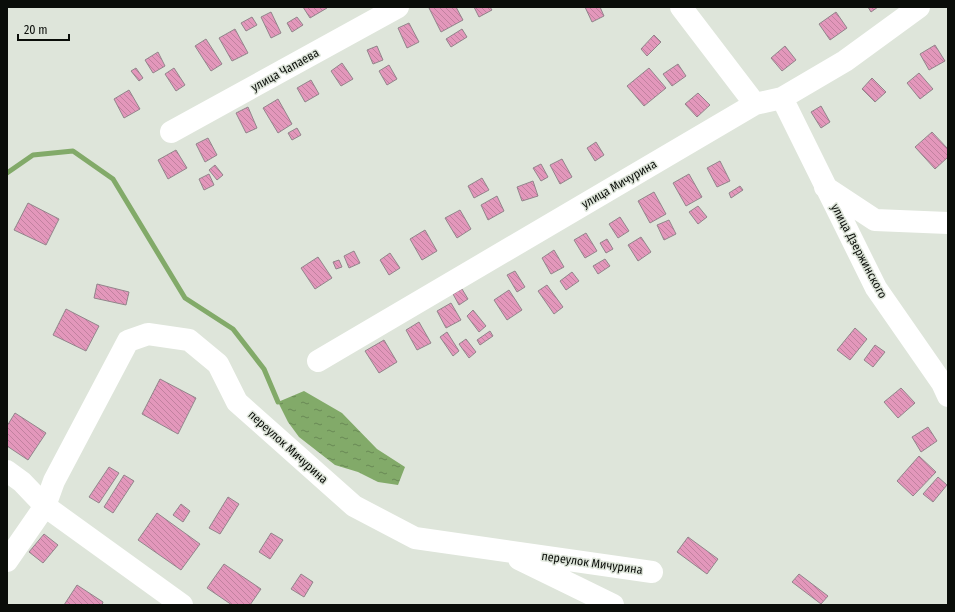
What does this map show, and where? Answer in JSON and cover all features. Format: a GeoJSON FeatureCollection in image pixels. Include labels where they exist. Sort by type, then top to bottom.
{"type":"FeatureCollection","features":[{"type":"Feature","properties":{"kind":"street","name":"улица Чапаева"},"geometry":{"type":"LineString","coordinates":[[171,132],[398,7]]}},
{"type":"Feature","properties":{"kind":"street"},"geometry":{"type":"LineString","coordinates":[[681,7],[755,104]]}},
{"type":"Feature","properties":{"kind":"street","name":"улица Мичурина"},"geometry":{"type":"LineString","coordinates":[[318,361],[755,104],[782,98],[845,61],[919,7]]}},
{"type":"Feature","properties":{"kind":"street","name":"улица Дзержинского"},"geometry":{"type":"LineString","coordinates":[[782,98],[876,288],[942,383],[948,396]]}},
{"type":"Feature","properties":{"kind":"street"},"geometry":{"type":"LineString","coordinates":[[825,187],[875,220],[948,223]]}},
{"type":"Feature","properties":{"kind":"street","name":"переулок Мичурина"},"geometry":{"type":"LineString","coordinates":[[7,561],[45,506],[54,481],[128,341],[148,334],[189,340],[218,364],[237,402],[354,506],[415,538],[652,572]]}},
{"type":"Feature","properties":{"kind":"street"},"geometry":{"type":"LineString","coordinates":[[7,471],[22,482],[45,506],[182,605]]}},
{"type":"Feature","properties":{"kind":"street"},"geometry":{"type":"LineString","coordinates":[[500,550],[613,605]]}},
{"type":"Feature","properties":{"kind":"water"},"geometry":{"type":"Polygon","coordinates":[[[304,391],[342,413],[377,449],[405,467],[398,485],[378,482],[358,472],[335,465],[299,437],[288,422],[278,402],[304,391]]]}},
{"type":"Feature","properties":{"kind":"building"},"geometry":{"type":"Polygon","coordinates":[[[303,7],[326,7],[327,8],[310,18],[303,7]]]}},
{"type":"Feature","properties":{"kind":"building"},"geometry":{"type":"Polygon","coordinates":[[[456,7],[463,20],[441,32],[429,8],[456,7]]]}},
{"type":"Feature","properties":{"kind":"building"},"geometry":{"type":"Polygon","coordinates":[[[474,7],[490,7],[492,10],[479,17],[474,7]]]}},
{"type":"Feature","properties":{"kind":"building"},"geometry":{"type":"Polygon","coordinates":[[[585,7],[600,7],[604,16],[592,22],[585,7]]]}},
{"type":"Feature","properties":{"kind":"building"},"geometry":{"type":"Polygon","coordinates":[[[868,7],[878,7],[871,12],[868,7]]]}},
{"type":"Feature","properties":{"kind":"building"},"geometry":{"type":"Polygon","coordinates":[[[271,12],[281,33],[271,38],[261,17],[271,12]]]}},
{"type":"Feature","properties":{"kind":"building"},"geometry":{"type":"Polygon","coordinates":[[[836,12],[847,28],[830,40],[819,24],[836,12]]]}},
{"type":"Feature","properties":{"kind":"building"},"geometry":{"type":"Polygon","coordinates":[[[252,17],[257,25],[246,31],[241,23],[252,17]]]}},
{"type":"Feature","properties":{"kind":"building"},"geometry":{"type":"Polygon","coordinates":[[[297,17],[303,25],[292,32],[287,23],[297,17]]]}},
{"type":"Feature","properties":{"kind":"building"},"geometry":{"type":"Polygon","coordinates":[[[409,23],[419,42],[407,48],[398,28],[409,23]]]}},
{"type":"Feature","properties":{"kind":"building"},"geometry":{"type":"Polygon","coordinates":[[[235,29],[248,53],[232,61],[219,38],[235,29]]]}},
{"type":"Feature","properties":{"kind":"building"},"geometry":{"type":"Polygon","coordinates":[[[462,29],[467,37],[451,47],[446,39],[462,29]]]}},
{"type":"Feature","properties":{"kind":"building"},"geometry":{"type":"Polygon","coordinates":[[[654,35],[661,42],[647,56],[641,49],[654,35]]]}},
{"type":"Feature","properties":{"kind":"building"},"geometry":{"type":"Polygon","coordinates":[[[206,39],[222,64],[211,71],[195,46],[206,39]]]}},
{"type":"Feature","properties":{"kind":"building"},"geometry":{"type":"Polygon","coordinates":[[[935,45],[945,61],[929,70],[920,54],[935,45]]]}},
{"type":"Feature","properties":{"kind":"building"},"geometry":{"type":"Polygon","coordinates":[[[377,46],[383,60],[373,64],[367,50],[377,46]]]}},
{"type":"Feature","properties":{"kind":"building"},"geometry":{"type":"Polygon","coordinates":[[[785,46],[796,60],[782,71],[771,58],[785,46]]]}},
{"type":"Feature","properties":{"kind":"building"},"geometry":{"type":"Polygon","coordinates":[[[158,52],[165,66],[153,73],[145,60],[158,52]]]}},
{"type":"Feature","properties":{"kind":"building"},"geometry":{"type":"Polygon","coordinates":[[[342,63],[353,79],[341,86],[331,71],[342,63]]]}},
{"type":"Feature","properties":{"kind":"building"},"geometry":{"type":"Polygon","coordinates":[[[678,64],[686,76],[672,86],[663,74],[678,64]]]}},
{"type":"Feature","properties":{"kind":"building"},"geometry":{"type":"Polygon","coordinates":[[[389,65],[397,79],[387,85],[379,71],[389,65]]]}},
{"type":"Feature","properties":{"kind":"building"},"geometry":{"type":"Polygon","coordinates":[[[136,68],[143,78],[139,81],[131,71],[136,68]]]}},
{"type":"Feature","properties":{"kind":"building"},"geometry":{"type":"Polygon","coordinates":[[[174,68],[185,85],[176,91],[165,74],[174,68]]]}},
{"type":"Feature","properties":{"kind":"building"},"geometry":{"type":"Polygon","coordinates":[[[649,68],[666,88],[644,106],[627,86],[649,68]]]}},
{"type":"Feature","properties":{"kind":"building"},"geometry":{"type":"Polygon","coordinates":[[[919,73],[933,89],[920,99],[907,83],[919,73]]]}},
{"type":"Feature","properties":{"kind":"building"},"geometry":{"type":"Polygon","coordinates":[[[872,78],[886,92],[875,102],[862,89],[872,78]]]}},
{"type":"Feature","properties":{"kind":"building"},"geometry":{"type":"Polygon","coordinates":[[[311,80],[319,94],[305,102],[297,88],[311,80]]]}},
{"type":"Feature","properties":{"kind":"building"},"geometry":{"type":"Polygon","coordinates":[[[129,90],[140,109],[124,118],[114,99],[129,90]]]}},
{"type":"Feature","properties":{"kind":"building"},"geometry":{"type":"Polygon","coordinates":[[[698,93],[710,105],[697,117],[685,104],[698,93]]]}},
{"type":"Feature","properties":{"kind":"building"},"geometry":{"type":"Polygon","coordinates":[[[278,99],[292,124],[278,133],[263,108],[278,99]]]}},
{"type":"Feature","properties":{"kind":"building"},"geometry":{"type":"Polygon","coordinates":[[[821,106],[830,122],[821,128],[811,112],[821,106]]]}},
{"type":"Feature","properties":{"kind":"building"},"geometry":{"type":"Polygon","coordinates":[[[248,107],[257,128],[246,133],[236,113],[248,107]]]}},
{"type":"Feature","properties":{"kind":"building"},"geometry":{"type":"Polygon","coordinates":[[[297,128],[301,135],[292,140],[288,133],[297,128]]]}},
{"type":"Feature","properties":{"kind":"building"},"geometry":{"type":"Polygon","coordinates":[[[932,132],[948,149],[948,157],[935,169],[915,147],[932,132]]]}},
{"type":"Feature","properties":{"kind":"building"},"geometry":{"type":"Polygon","coordinates":[[[208,138],[217,155],[205,162],[196,144],[208,138]]]}},
{"type":"Feature","properties":{"kind":"building"},"geometry":{"type":"Polygon","coordinates":[[[596,142],[604,155],[595,161],[587,148],[596,142]]]}},
{"type":"Feature","properties":{"kind":"building"},"geometry":{"type":"Polygon","coordinates":[[[176,150],[187,168],[168,179],[158,160],[176,150]]]}},
{"type":"Feature","properties":{"kind":"building"},"geometry":{"type":"Polygon","coordinates":[[[562,159],[572,177],[560,184],[550,165],[562,159]]]}},
{"type":"Feature","properties":{"kind":"building"},"geometry":{"type":"Polygon","coordinates":[[[720,161],[730,181],[717,187],[707,168],[720,161]]]}},
{"type":"Feature","properties":{"kind":"building"},"geometry":{"type":"Polygon","coordinates":[[[541,164],[548,177],[541,181],[533,168],[541,164]]]}},
{"type":"Feature","properties":{"kind":"building"},"geometry":{"type":"Polygon","coordinates":[[[215,165],[223,175],[217,180],[209,170],[215,165]]]}},
{"type":"Feature","properties":{"kind":"building"},"geometry":{"type":"Polygon","coordinates":[[[209,174],[214,185],[204,190],[199,179],[209,174]]]}},
{"type":"Feature","properties":{"kind":"building"},"geometry":{"type":"Polygon","coordinates":[[[689,174],[702,197],[686,206],[673,183],[689,174]]]}},
{"type":"Feature","properties":{"kind":"building"},"geometry":{"type":"Polygon","coordinates":[[[482,178],[489,190],[474,198],[468,186],[482,178]]]}},
{"type":"Feature","properties":{"kind":"building"},"geometry":{"type":"Polygon","coordinates":[[[533,181],[538,196],[522,201],[517,187],[533,181]]]}},
{"type":"Feature","properties":{"kind":"building"},"geometry":{"type":"Polygon","coordinates":[[[740,186],[743,190],[731,198],[729,193],[740,186]]]}},
{"type":"Feature","properties":{"kind":"building"},"geometry":{"type":"Polygon","coordinates":[[[654,192],[666,214],[650,223],[638,201],[654,192]]]}},
{"type":"Feature","properties":{"kind":"building"},"geometry":{"type":"Polygon","coordinates":[[[497,196],[504,211],[488,220],[481,205],[497,196]]]}},
{"type":"Feature","properties":{"kind":"building"},"geometry":{"type":"Polygon","coordinates":[[[28,203],[59,219],[46,245],[14,230],[28,203]]]}},
{"type":"Feature","properties":{"kind":"building"},"geometry":{"type":"Polygon","coordinates":[[[698,206],[707,217],[698,224],[689,212],[698,206]]]}},
{"type":"Feature","properties":{"kind":"building"},"geometry":{"type":"Polygon","coordinates":[[[460,210],[471,229],[457,238],[445,218],[460,210]]]}},
{"type":"Feature","properties":{"kind":"building"},"geometry":{"type":"Polygon","coordinates":[[[620,217],[629,231],[618,238],[609,224],[620,217]]]}},
{"type":"Feature","properties":{"kind":"building"},"geometry":{"type":"Polygon","coordinates":[[[669,220],[676,234],[664,240],[657,225],[669,220]]]}},
{"type":"Feature","properties":{"kind":"building"},"geometry":{"type":"Polygon","coordinates":[[[425,230],[437,251],[422,260],[410,239],[425,230]]]}},
{"type":"Feature","properties":{"kind":"building"},"geometry":{"type":"Polygon","coordinates":[[[586,233],[597,251],[585,258],[574,240],[586,233]]]}},
{"type":"Feature","properties":{"kind":"building"},"geometry":{"type":"Polygon","coordinates":[[[641,237],[651,252],[638,261],[628,245],[641,237]]]}},
{"type":"Feature","properties":{"kind":"building"},"geometry":{"type":"Polygon","coordinates":[[[607,239],[613,249],[606,253],[600,243],[607,239]]]}},
{"type":"Feature","properties":{"kind":"building"},"geometry":{"type":"Polygon","coordinates":[[[554,250],[564,267],[551,274],[542,258],[554,250]]]}},
{"type":"Feature","properties":{"kind":"building"},"geometry":{"type":"Polygon","coordinates":[[[354,251],[360,263],[349,268],[344,256],[354,251]]]}},
{"type":"Feature","properties":{"kind":"building"},"geometry":{"type":"Polygon","coordinates":[[[390,253],[400,268],[389,275],[380,260],[390,253]]]}},
{"type":"Feature","properties":{"kind":"building"},"geometry":{"type":"Polygon","coordinates":[[[318,257],[332,278],[315,289],[301,268],[318,257]]]}},
{"type":"Feature","properties":{"kind":"building"},"geometry":{"type":"Polygon","coordinates":[[[605,259],[610,266],[598,274],[593,266],[605,259]]]}},
{"type":"Feature","properties":{"kind":"building"},"geometry":{"type":"Polygon","coordinates":[[[339,260],[342,267],[336,269],[333,262],[339,260]]]}},
{"type":"Feature","properties":{"kind":"building"},"geometry":{"type":"Polygon","coordinates":[[[515,271],[525,287],[517,292],[507,275],[515,271]]]}},
{"type":"Feature","properties":{"kind":"building"},"geometry":{"type":"Polygon","coordinates":[[[572,272],[579,281],[566,290],[560,281],[572,272]]]}},
{"type":"Feature","properties":{"kind":"building"},"geometry":{"type":"Polygon","coordinates":[[[97,284],[129,292],[126,305],[94,298],[97,284]]]}},
{"type":"Feature","properties":{"kind":"building"},"geometry":{"type":"Polygon","coordinates":[[[547,285],[563,307],[554,314],[538,291],[547,285]]]}},
{"type":"Feature","properties":{"kind":"building"},"geometry":{"type":"Polygon","coordinates":[[[462,289],[468,299],[459,305],[453,294],[462,289]]]}},
{"type":"Feature","properties":{"kind":"building"},"geometry":{"type":"Polygon","coordinates":[[[509,290],[522,310],[507,320],[494,300],[509,290]]]}},
{"type":"Feature","properties":{"kind":"building"},"geometry":{"type":"Polygon","coordinates":[[[451,303],[461,320],[446,328],[437,311],[451,303]]]}},
{"type":"Feature","properties":{"kind":"building"},"geometry":{"type":"Polygon","coordinates":[[[66,309],[99,326],[86,351],[53,335],[66,309]]]}},
{"type":"Feature","properties":{"kind":"building"},"geometry":{"type":"Polygon","coordinates":[[[473,310],[486,326],[479,332],[467,316],[473,310]]]}},
{"type":"Feature","properties":{"kind":"building"},"geometry":{"type":"Polygon","coordinates":[[[419,322],[431,343],[417,350],[406,330],[419,322]]]}},
{"type":"Feature","properties":{"kind":"building"},"geometry":{"type":"Polygon","coordinates":[[[855,328],[867,339],[850,360],[837,350],[855,328]]]}},
{"type":"Feature","properties":{"kind":"building"},"geometry":{"type":"Polygon","coordinates":[[[490,331],[493,336],[480,345],[477,340],[490,331]]]}},
{"type":"Feature","properties":{"kind":"building"},"geometry":{"type":"Polygon","coordinates":[[[447,332],[459,351],[453,356],[440,337],[447,332]]]}},
{"type":"Feature","properties":{"kind":"building"},"geometry":{"type":"Polygon","coordinates":[[[466,339],[476,352],[469,358],[459,344],[466,339]]]}},
{"type":"Feature","properties":{"kind":"building"},"geometry":{"type":"Polygon","coordinates":[[[384,340],[397,362],[379,373],[365,351],[384,340]]]}},
{"type":"Feature","properties":{"kind":"building"},"geometry":{"type":"Polygon","coordinates":[[[875,345],[885,352],[873,367],[864,360],[875,345]]]}},
{"type":"Feature","properties":{"kind":"building"},"geometry":{"type":"Polygon","coordinates":[[[160,379],[196,398],[178,434],[142,414],[160,379]]]}},
{"type":"Feature","properties":{"kind":"building"},"geometry":{"type":"Polygon","coordinates":[[[901,388],[915,403],[898,418],[884,402],[901,388]]]}},
{"type":"Feature","properties":{"kind":"building"},"geometry":{"type":"Polygon","coordinates":[[[15,413],[46,433],[28,460],[7,446],[7,426],[15,413]]]}},
{"type":"Feature","properties":{"kind":"building"},"geometry":{"type":"Polygon","coordinates":[[[928,427],[937,441],[921,452],[912,437],[928,427]]]}},
{"type":"Feature","properties":{"kind":"building"},"geometry":{"type":"Polygon","coordinates":[[[919,456],[936,472],[913,496],[897,481],[919,456]]]}},
{"type":"Feature","properties":{"kind":"building"},"geometry":{"type":"Polygon","coordinates":[[[109,467],[119,473],[99,503],[89,497],[109,467]]]}},
{"type":"Feature","properties":{"kind":"building"},"geometry":{"type":"Polygon","coordinates":[[[124,475],[134,481],[113,513],[104,507],[124,475]]]}},
{"type":"Feature","properties":{"kind":"building"},"geometry":{"type":"Polygon","coordinates":[[[938,477],[947,485],[933,502],[923,494],[938,477]]]}},
{"type":"Feature","properties":{"kind":"building"},"geometry":{"type":"Polygon","coordinates":[[[228,497],[239,504],[220,534],[209,528],[228,497]]]}},
{"type":"Feature","properties":{"kind":"building"},"geometry":{"type":"Polygon","coordinates":[[[181,504],[190,511],[183,522],[173,515],[181,504]]]}},
{"type":"Feature","properties":{"kind":"building"},"geometry":{"type":"Polygon","coordinates":[[[157,513],[200,544],[181,570],[138,540],[157,513]]]}},
{"type":"Feature","properties":{"kind":"building"},"geometry":{"type":"Polygon","coordinates":[[[271,533],[283,540],[270,559],[259,552],[271,533]]]}},
{"type":"Feature","properties":{"kind":"building"},"geometry":{"type":"Polygon","coordinates":[[[44,534],[58,545],[43,563],[29,552],[44,534]]]}},
{"type":"Feature","properties":{"kind":"building"},"geometry":{"type":"Polygon","coordinates":[[[688,537],[718,559],[707,574],[677,552],[688,537]]]}},
{"type":"Feature","properties":{"kind":"building"},"geometry":{"type":"Polygon","coordinates":[[[224,564],[261,589],[250,605],[232,605],[207,588],[224,564]]]}},
{"type":"Feature","properties":{"kind":"building"},"geometry":{"type":"Polygon","coordinates":[[[301,574],[313,582],[304,597],[291,589],[301,574]]]}},
{"type":"Feature","properties":{"kind":"building"},"geometry":{"type":"Polygon","coordinates":[[[799,574],[828,596],[821,604],[792,582],[799,574]]]}},
{"type":"Feature","properties":{"kind":"building"},"geometry":{"type":"Polygon","coordinates":[[[77,585],[103,602],[102,605],[64,605],[77,585]]]}},
{"type":"Feature","properties":{"kind":"waterway"},"geometry":{"type":"LineString","coordinates":[[7,173],[33,155],[73,151],[113,179],[185,298],[233,329],[264,369],[278,402]]}}]}
